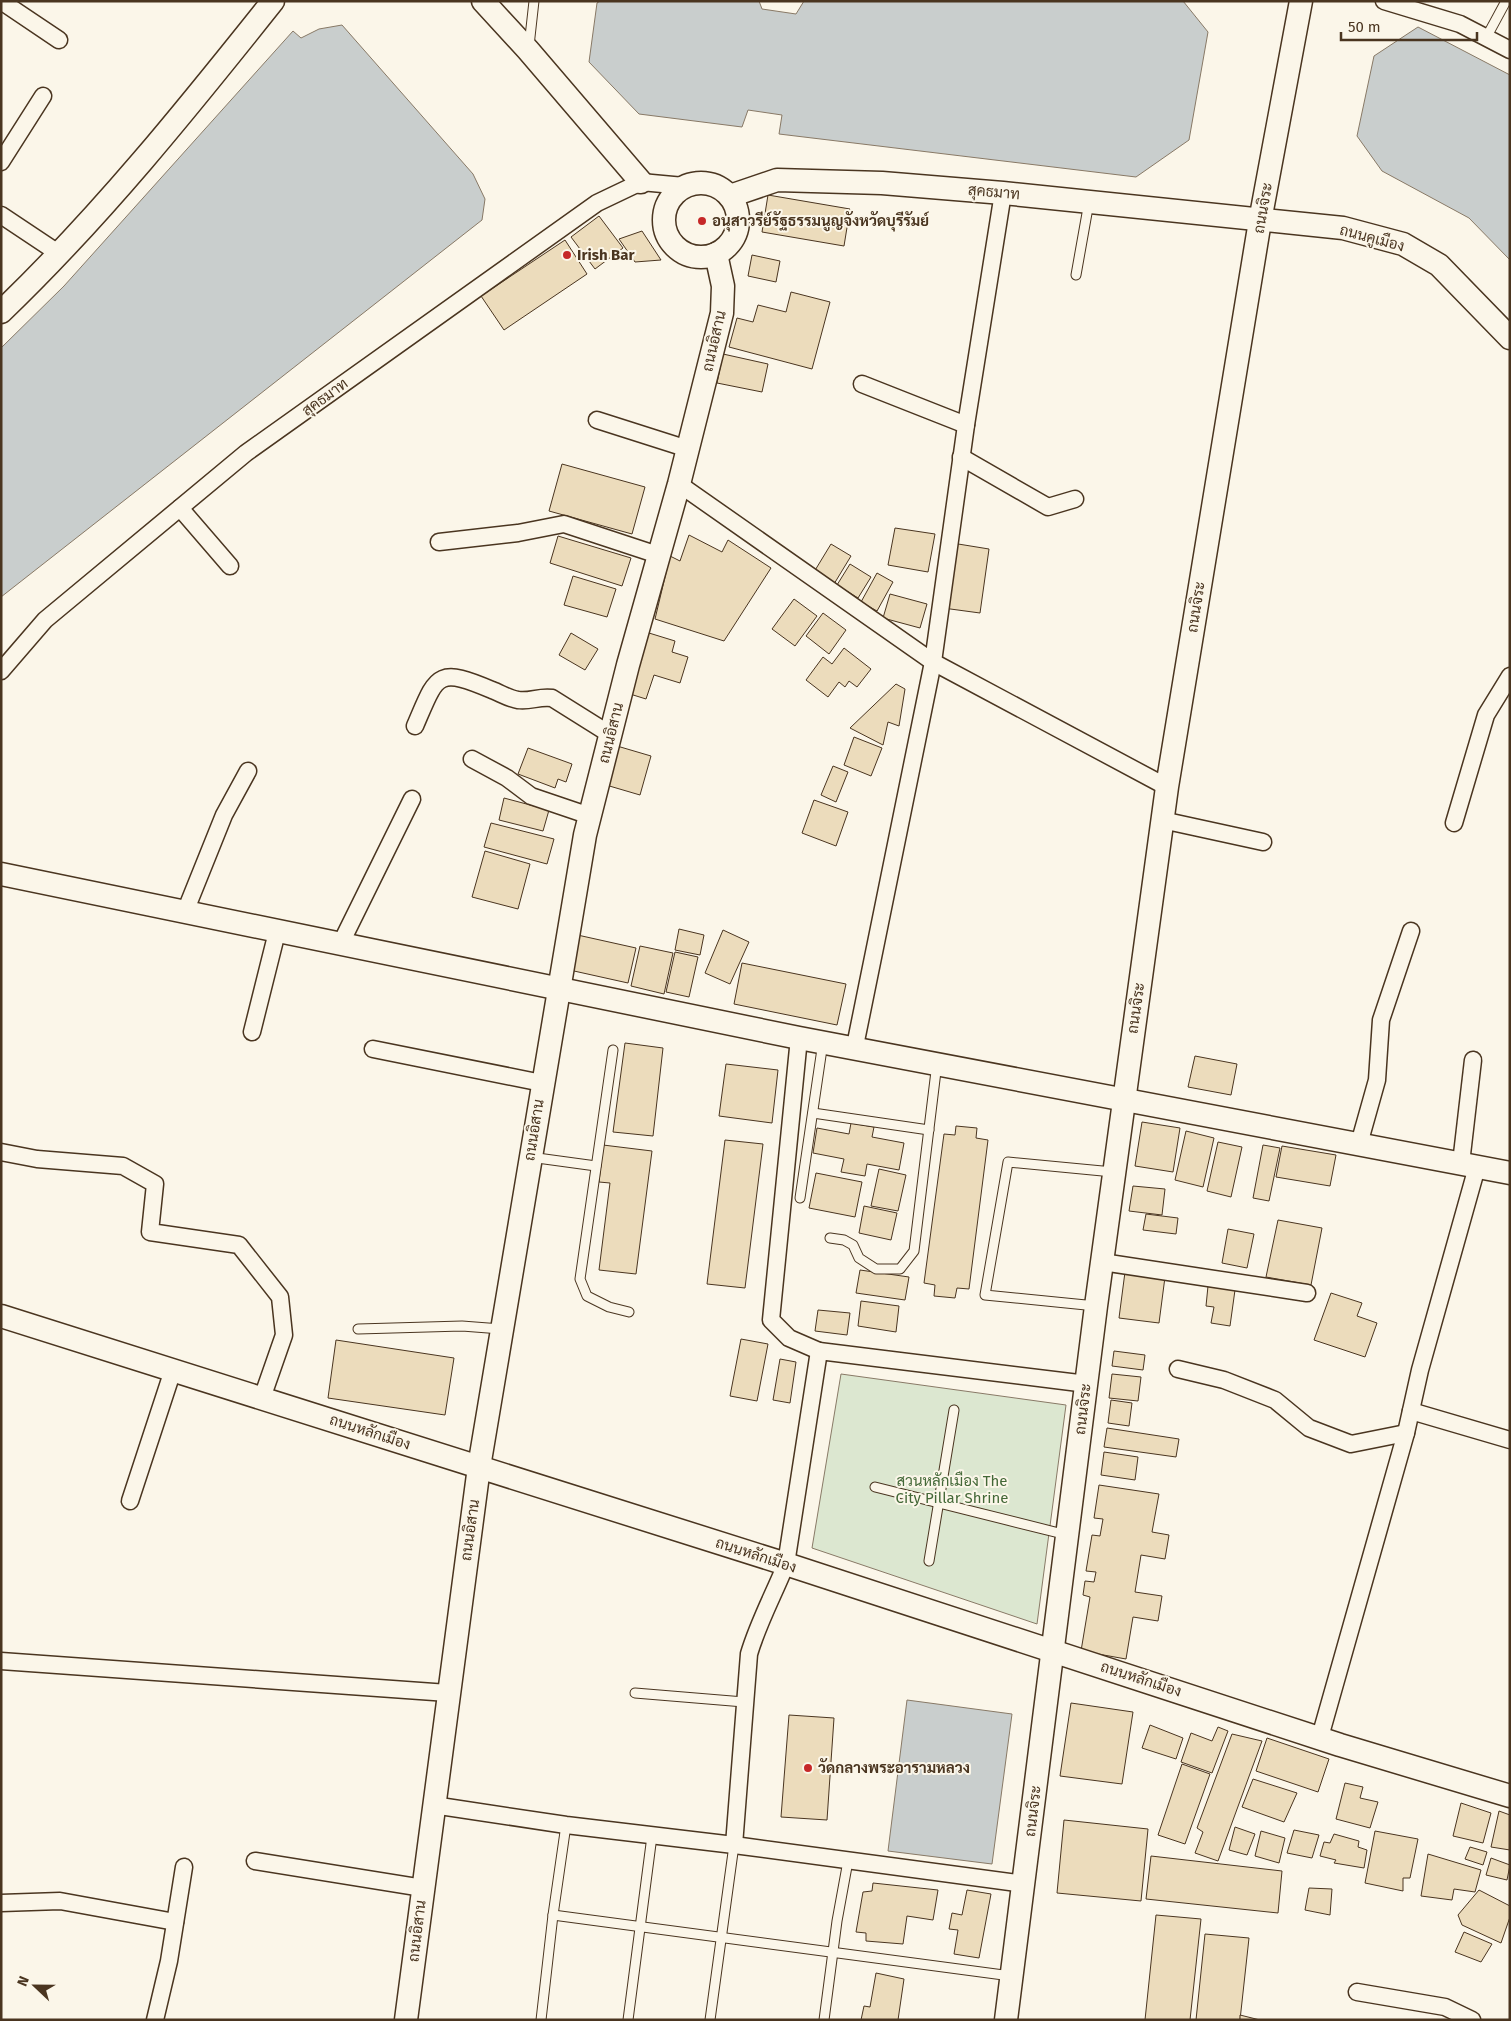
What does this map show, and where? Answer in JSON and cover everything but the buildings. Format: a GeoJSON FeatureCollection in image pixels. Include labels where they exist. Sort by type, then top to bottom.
{"type":"FeatureCollection","features":[{"type":"Feature","properties":{"kind":"street"},"geometry":{"type":"LineString","coordinates":[[1,1],[59,40]]}},
{"type":"Feature","properties":{"kind":"street"},"geometry":{"type":"LineString","coordinates":[[1,312],[164,138],[273,1]]}},
{"type":"Feature","properties":{"kind":"street"},"geometry":{"type":"LineString","coordinates":[[483,1],[528,50],[641,182],[684,186]]}},
{"type":"Feature","properties":{"kind":"street","name":"ถนนจิระ"},"geometry":{"type":"LineString","coordinates":[[1006,2020],[1096,1306],[1166,787],[1260,221],[1301,1]]}},
{"type":"Feature","properties":{"kind":"street"},"geometry":{"type":"LineString","coordinates":[[1384,1],[1460,24],[1510,50]]}},
{"type":"Feature","properties":{"kind":"street"},"geometry":{"type":"LineString","coordinates":[[1,162],[43,96]]}},
{"type":"Feature","properties":{"kind":"street","name":"สุคธมาท"},"geometry":{"type":"LineString","coordinates":[[730,196],[777,180],[882,182],[1260,221]]}},
{"type":"Feature","properties":{"kind":"street","name":"สุคธมาท"},"geometry":{"type":"LineString","coordinates":[[1,671],[45,620],[246,453],[590,208],[641,182]]}},
{"type":"Feature","properties":{"kind":"street"},"geometry":{"type":"LineString","coordinates":[[696,182],[709,183],[720,187],[730,196],[736,207],[739,219],[737,232],[731,243],[716,254],[699,258],[687,255],[676,249],[669,240],[664,228],[667,204],[674,194],[684,186],[696,182]]}},
{"type":"Feature","properties":{"kind":"street"},"geometry":{"type":"LineString","coordinates":[[854,1046],[933,662],[961,457],[1003,193]]}},
{"type":"Feature","properties":{"kind":"street"},"geometry":{"type":"LineString","coordinates":[[1,215],[58,253]]}},
{"type":"Feature","properties":{"kind":"street","name":"ถนนคูเมือง"},"geometry":{"type":"LineString","coordinates":[[1260,221],[1343,228],[1403,244],[1439,265],[1510,338]]}},
{"type":"Feature","properties":{"kind":"street","name":"ถนนอิสาน"},"geometry":{"type":"LineString","coordinates":[[406,2020],[479,1467],[558,989],[590,816],[658,554],[679,484],[722,313],[724,286],[716,254]]}},
{"type":"Feature","properties":{"kind":"street"},"geometry":{"type":"LineString","coordinates":[[862,384],[966,425]]}},
{"type":"Feature","properties":{"kind":"street"},"geometry":{"type":"LineString","coordinates":[[597,420],[688,449]]}},
{"type":"Feature","properties":{"kind":"street"},"geometry":{"type":"LineString","coordinates":[[961,457],[1048,507],[1075,499]]}},
{"type":"Feature","properties":{"kind":"street"},"geometry":{"type":"LineString","coordinates":[[679,484],[933,662],[1166,787]]}},
{"type":"Feature","properties":{"kind":"street"},"geometry":{"type":"LineString","coordinates":[[180,508],[230,566]]}},
{"type":"Feature","properties":{"kind":"street"},"geometry":{"type":"LineString","coordinates":[[439,542],[505,535],[564,524],[658,554]]}},
{"type":"Feature","properties":{"kind":"street"},"geometry":{"type":"LineString","coordinates":[[1454,824],[1486,715],[1510,676]]}},
{"type":"Feature","properties":{"kind":"street"},"geometry":{"type":"LineString","coordinates":[[415,726],[432,686],[440,679],[453,677],[476,683],[517,700],[530,700],[541,696],[552,698],[610,735]]}},
{"type":"Feature","properties":{"kind":"street"},"geometry":{"type":"LineString","coordinates":[[472,759],[507,778],[530,796],[590,816]]}},
{"type":"Feature","properties":{"kind":"street"},"geometry":{"type":"LineString","coordinates":[[185,912],[224,815],[248,770]]}},
{"type":"Feature","properties":{"kind":"street"},"geometry":{"type":"LineString","coordinates":[[340,945],[412,799]]}},
{"type":"Feature","properties":{"kind":"street"},"geometry":{"type":"LineString","coordinates":[[1162,820],[1264,842]]}},
{"type":"Feature","properties":{"kind":"street"},"geometry":{"type":"LineString","coordinates":[[1,874],[799,1038],[854,1046],[1510,1173]]}},
{"type":"Feature","properties":{"kind":"street"},"geometry":{"type":"LineString","coordinates":[[1359,1144],[1377,1080],[1381,1020],[1410,931]]}},
{"type":"Feature","properties":{"kind":"street"},"geometry":{"type":"LineString","coordinates":[[252,1032],[277,932]]}},
{"type":"Feature","properties":{"kind":"street"},"geometry":{"type":"LineString","coordinates":[[799,1038],[771,1320],[789,1338],[819,1352],[1087,1384]]}},
{"type":"Feature","properties":{"kind":"street"},"geometry":{"type":"LineString","coordinates":[[373,1049],[542,1083]]}},
{"type":"Feature","properties":{"kind":"street"},"geometry":{"type":"LineString","coordinates":[[1320,1737],[1406,1433],[1469,1165],[1473,1060]]}},
{"type":"Feature","properties":{"kind":"street"},"geometry":{"type":"LineString","coordinates":[[1,1152],[37,1159],[123,1166],[154,1184],[150,1232],[239,1245],[280,1297],[284,1335],[262,1398]]}},
{"type":"Feature","properties":{"kind":"street"},"geometry":{"type":"LineString","coordinates":[[1102,1262],[1307,1292]]}},
{"type":"Feature","properties":{"kind":"street","name":"ถนนหลักเมือง"},"geometry":{"type":"LineString","coordinates":[[1,1316],[786,1564],[1340,1745],[1510,1796]]}},
{"type":"Feature","properties":{"kind":"street"},"geometry":{"type":"LineString","coordinates":[[734,1845],[744,1702],[751,1647],[786,1564],[819,1352]]}},
{"type":"Feature","properties":{"kind":"street"},"geometry":{"type":"LineString","coordinates":[[1178,1369],[1224,1380],[1275,1400],[1309,1428],[1351,1444],[1406,1433]]}},
{"type":"Feature","properties":{"kind":"street"},"geometry":{"type":"LineString","coordinates":[[130,1502],[173,1370]]}},
{"type":"Feature","properties":{"kind":"street"},"geometry":{"type":"LineString","coordinates":[[1411,1412],[1510,1440]]}},
{"type":"Feature","properties":{"kind":"street"},"geometry":{"type":"LineString","coordinates":[[1,1661],[448,1693]]}},
{"type":"Feature","properties":{"kind":"street"},"geometry":{"type":"LineString","coordinates":[[433,1805],[566,1825],[734,1845],[1024,1884]]}},
{"type":"Feature","properties":{"kind":"street"},"geometry":{"type":"LineString","coordinates":[[255,1861],[423,1888]]}},
{"type":"Feature","properties":{"kind":"street"},"geometry":{"type":"LineString","coordinates":[[155,2020],[169,1961],[184,1867]]}},
{"type":"Feature","properties":{"kind":"street"},"geometry":{"type":"LineString","coordinates":[[1,1903],[60,1901],[175,1922]]}},
{"type":"Feature","properties":{"kind":"street"},"geometry":{"type":"LineString","coordinates":[[1357,1992],[1445,2007],[1472,2020]]}},
{"type":"Feature","properties":{"kind":"lane"},"geometry":{"type":"LineString","coordinates":[[528,50],[534,1]]}},
{"type":"Feature","properties":{"kind":"lane"},"geometry":{"type":"LineString","coordinates":[[1486,38],[1506,1]]}},
{"type":"Feature","properties":{"kind":"lane"},"geometry":{"type":"LineString","coordinates":[[1076,275],[1089,202]]}},
{"type":"Feature","properties":{"kind":"lane"},"geometry":{"type":"LineString","coordinates":[[800,1198],[822,1041]]}},
{"type":"Feature","properties":{"kind":"lane"},"geometry":{"type":"LineString","coordinates":[[613,1050],[580,1279],[587,1296],[609,1307],[629,1312]]}},
{"type":"Feature","properties":{"kind":"lane"},"geometry":{"type":"LineString","coordinates":[[830,1238],[844,1240],[853,1245],[860,1258],[876,1269],[900,1269],[914,1251],[937,1063]]}},
{"type":"Feature","properties":{"kind":"lane"},"geometry":{"type":"LineString","coordinates":[[813,1113],[928,1130]]}},
{"type":"Feature","properties":{"kind":"lane"},"geometry":{"type":"LineString","coordinates":[[530,1157],[596,1166]]}},
{"type":"Feature","properties":{"kind":"lane"},"geometry":{"type":"LineString","coordinates":[[1096,1306],[985,1295],[1008,1162],[1114,1172]]}},
{"type":"Feature","properties":{"kind":"lane"},"geometry":{"type":"LineString","coordinates":[[358,1329],[462,1326],[502,1329]]}},
{"type":"Feature","properties":{"kind":"lane"},"geometry":{"type":"LineString","coordinates":[[929,1561],[954,1410]]}},
{"type":"Feature","properties":{"kind":"lane"},"geometry":{"type":"LineString","coordinates":[[875,1487],[1068,1535]]}},
{"type":"Feature","properties":{"kind":"lane"},"geometry":{"type":"LineString","coordinates":[[635,1693],[744,1702]]}},
{"type":"Feature","properties":{"kind":"lane"},"geometry":{"type":"LineString","coordinates":[[542,2020],[553,1915],[566,1825]]}},
{"type":"Feature","properties":{"kind":"lane"},"geometry":{"type":"LineString","coordinates":[[628,2020],[652,1836]]}},
{"type":"Feature","properties":{"kind":"lane"},"geometry":{"type":"LineString","coordinates":[[710,2020],[734,1845]]}},
{"type":"Feature","properties":{"kind":"lane"},"geometry":{"type":"LineString","coordinates":[[824,2020],[848,1861]]}},
{"type":"Feature","properties":{"kind":"lane"},"geometry":{"type":"LineString","coordinates":[[553,1915],[1011,1976]]}},
{"type":"Feature","properties":{"kind":"green space","name":"สวนหลักเมือง The City Pillar Shrine"},"geometry":{"type":"Polygon","coordinates":[[[841,1374],[1066,1405],[1037,1624],[812,1548],[841,1374]]]}},
{"type":"Feature","properties":{"kind":"shaded area"},"geometry":{"type":"Polygon","coordinates":[[[600,1],[759,1],[762,9],[796,14],[804,1],[1183,1],[1208,32],[1189,140],[1136,177],[779,134],[782,115],[748,110],[742,127],[639,114],[589,62],[597,3],[600,1]]]}},
{"type":"Feature","properties":{"kind":"shaded area"},"geometry":{"type":"Polygon","coordinates":[[[342,25],[473,174],[485,199],[482,220],[1,597],[1,348],[64,286],[293,31],[301,38],[319,29],[342,25]]]}},
{"type":"Feature","properties":{"kind":"shaded area"},"geometry":{"type":"Polygon","coordinates":[[[1418,27],[1510,75],[1510,260],[1469,218],[1382,171],[1357,136],[1374,56],[1418,27]]]}},
{"type":"Feature","properties":{"kind":"shaded area"},"geometry":{"type":"Polygon","coordinates":[[[907,1700],[1012,1714],[992,1864],[888,1851],[907,1700]]]}},
{"type":"Feature","properties":{"kind":"place","name":"อนุสาวรีย์รัฐธรรมนูญจังหวัดบุรีรัมย์"},"geometry":{"type":"Point","coordinates":[702,221]}},
{"type":"Feature","properties":{"kind":"place","name":"Irish Bar"},"geometry":{"type":"Point","coordinates":[567,255]}},
{"type":"Feature","properties":{"kind":"place","name":"วัดกลางพระอารามหลวง"},"geometry":{"type":"Point","coordinates":[808,1768]}}]}
